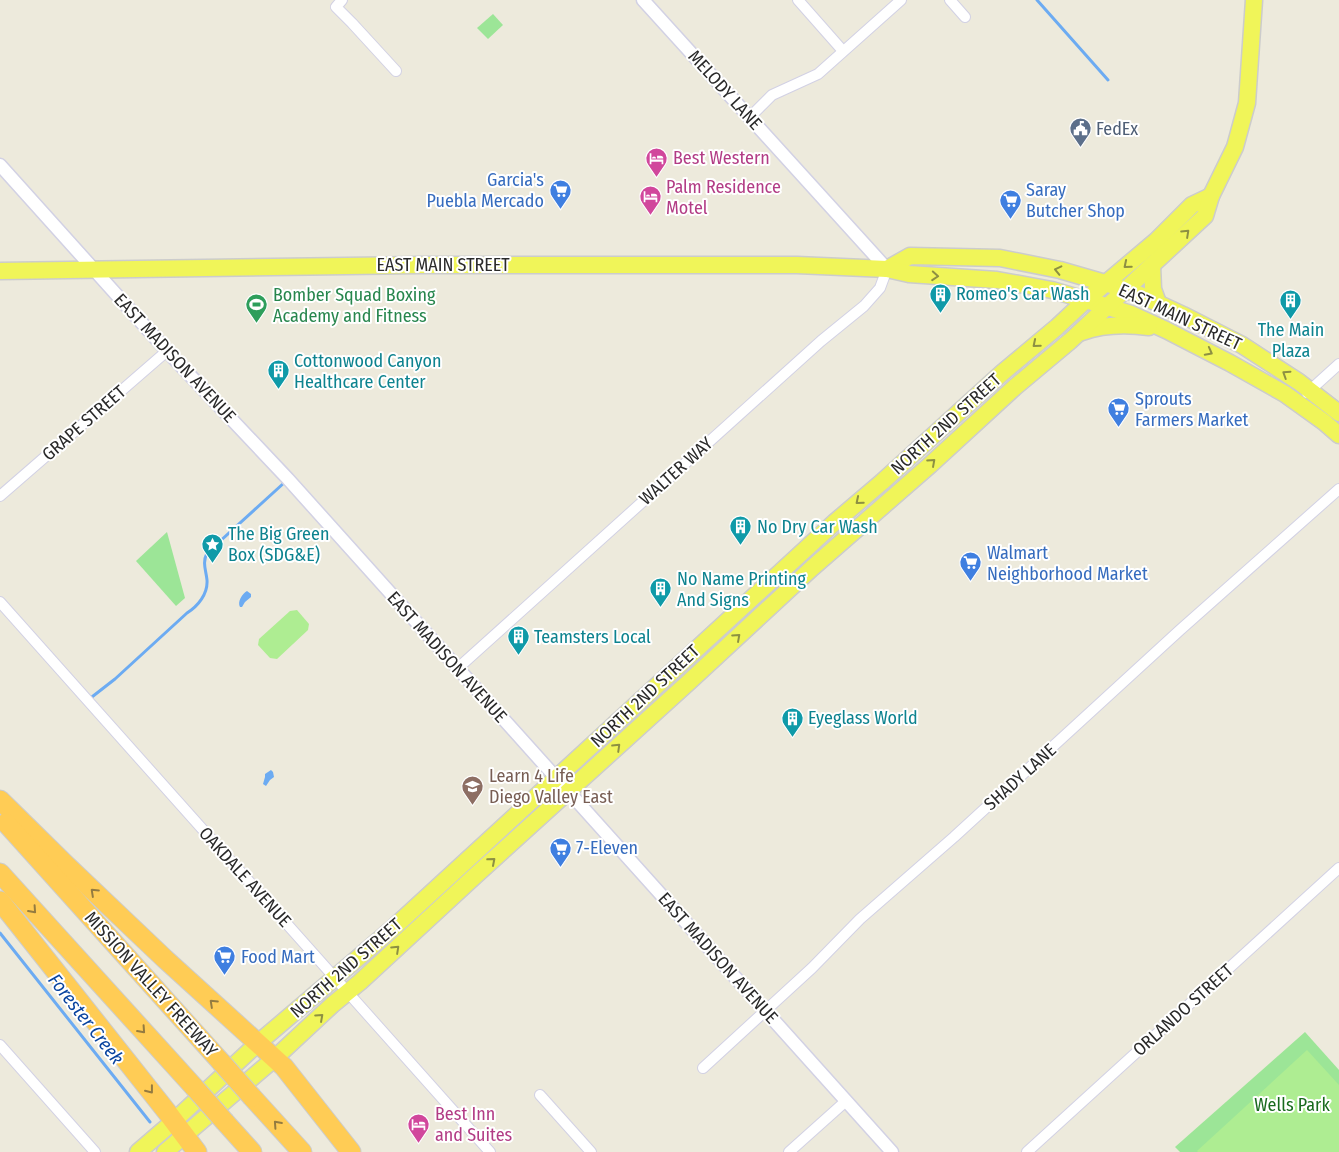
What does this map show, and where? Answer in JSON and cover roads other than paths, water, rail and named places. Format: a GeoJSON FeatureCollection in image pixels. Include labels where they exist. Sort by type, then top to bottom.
{"type":"FeatureCollection","features":[{"type":"Feature","properties":{"kind":"highway"},"geometry":{"type":"LineString","coordinates":[[0,800],[64,864],[284,1067],[351,1152]]}},
{"type":"Feature","properties":{"kind":"highway","name":"MISSION VALLEY FREEWAY"},"geometry":{"type":"LineString","coordinates":[[0,816],[302,1152]]}},
{"type":"Feature","properties":{"kind":"highway"},"geometry":{"type":"LineString","coordinates":[[0,874],[252,1152]]}},
{"type":"Feature","properties":{"kind":"highway"},"geometry":{"type":"LineString","coordinates":[[0,901],[197,1152]]}},
{"type":"Feature","properties":{"kind":"main road","name":"NORTH 2ND STREET"},"geometry":{"type":"LineString","coordinates":[[138,1152],[157,1135],[179,1128],[274,1059],[812,568],[1015,387],[1078,334],[1205,216],[1211,196],[1235,147],[1247,103],[1254,0]]}},
{"type":"Feature","properties":{"kind":"main road","name":"NORTH 2ND STREET"},"geometry":{"type":"LineString","coordinates":[[165,1152],[179,1128],[258,1044],[392,929],[701,644],[1002,373],[1156,240],[1192,205],[1211,196]]}},
{"type":"Feature","properties":{"kind":"main road","name":"EAST MAIN STREET"},"geometry":{"type":"LineString","coordinates":[[886,269],[910,256],[1000,258],[1060,270],[1105,283],[1158,303],[1242,345],[1339,413]]}},
{"type":"Feature","properties":{"kind":"main road","name":"EAST MAIN STREET"},"geometry":{"type":"LineString","coordinates":[[0,271],[509,265],[797,265],[886,269],[909,274],[997,280],[1046,289],[1131,314],[1238,367],[1285,394],[1339,435]]}},
{"type":"Feature","properties":{"kind":"main road"},"geometry":{"type":"LineString","coordinates":[[1152,265],[1153,289],[1158,303]]}},
{"type":"Feature","properties":{"kind":"main road"},"geometry":{"type":"LineString","coordinates":[[1046,289],[1057,303],[1061,317],[1057,327]]}},
{"type":"Feature","properties":{"kind":"main road"},"geometry":{"type":"LineString","coordinates":[[1078,334],[1094,327],[1113,324],[1166,330]]}},
{"type":"Feature","properties":{"kind":"main road"},"geometry":{"type":"LineString","coordinates":[[896,495],[899,480],[909,458]]}},
{"type":"Feature","properties":{"kind":"main road"},"geometry":{"type":"LineString","coordinates":[[868,518],[880,499],[884,486],[882,482]]}},
{"type":"Feature","properties":{"kind":"main road"},"geometry":{"type":"LineString","coordinates":[[812,568],[817,554],[817,546],[814,542]]}},
{"type":"Feature","properties":{"kind":"main road"},"geometry":{"type":"LineString","coordinates":[[690,681],[689,676],[693,658],[701,644]]}},
{"type":"Feature","properties":{"kind":"main road"},"geometry":{"type":"LineString","coordinates":[[149,1152],[155,1146],[157,1135]]}},
{"type":"Feature","properties":{"kind":"street","name":"MELODY LANE"},"geometry":{"type":"LineString","coordinates":[[643,0],[886,269]]}},
{"type":"Feature","properties":{"kind":"street"},"geometry":{"type":"LineString","coordinates":[[798,0],[844,51]]}},
{"type":"Feature","properties":{"kind":"street"},"geometry":{"type":"LineString","coordinates":[[750,117],[772,95],[818,74],[901,0]]}},
{"type":"Feature","properties":{"kind":"street"},"geometry":{"type":"LineString","coordinates":[[950,0],[965,17]]}},
{"type":"Feature","properties":{"kind":"street"},"geometry":{"type":"LineString","coordinates":[[339,4],[352,23],[396,71]]}},
{"type":"Feature","properties":{"kind":"street","name":"EAST MADISON AVENUE"},"geometry":{"type":"LineString","coordinates":[[0,165],[167,351],[288,479],[892,1152]]}},
{"type":"Feature","properties":{"kind":"street","name":"WALTER WAY"},"geometry":{"type":"LineString","coordinates":[[458,668],[821,341],[864,306],[880,288],[886,269]]}},
{"type":"Feature","properties":{"kind":"street","name":"GRAPE STREET"},"geometry":{"type":"LineString","coordinates":[[0,496],[167,351]]}},
{"type":"Feature","properties":{"kind":"street"},"geometry":{"type":"LineString","coordinates":[[1297,402],[1339,364]]}},
{"type":"Feature","properties":{"kind":"street","name":"SHADY LANE"},"geometry":{"type":"LineString","coordinates":[[703,1068],[812,968],[860,919],[960,832],[1180,630],[1339,489]]}},
{"type":"Feature","properties":{"kind":"street","name":"OAKDALE AVENUE"},"geometry":{"type":"LineString","coordinates":[[0,602],[490,1152]]}},
{"type":"Feature","properties":{"kind":"street","name":"ORLANDO STREET"},"geometry":{"type":"LineString","coordinates":[[1027,1152],[1339,868]]}},
{"type":"Feature","properties":{"kind":"street"},"geometry":{"type":"LineString","coordinates":[[0,1045],[95,1152]]}},
{"type":"Feature","properties":{"kind":"street"},"geometry":{"type":"LineString","coordinates":[[540,1095],[591,1152]]}},
{"type":"Feature","properties":{"kind":"street"},"geometry":{"type":"LineString","coordinates":[[789,1152],[846,1101]]}},
{"type":"Feature","properties":{"kind":"water"},"geometry":{"type":"Polygon","coordinates":[[[247,591],[251,594],[251,597],[240,607],[240,598],[247,591]]]}},
{"type":"Feature","properties":{"kind":"water"},"geometry":{"type":"Polygon","coordinates":[[[271,770],[274,777],[266,786],[263,784],[265,774],[271,770]]]}},
{"type":"Feature","properties":{"kind":"waterway"},"geometry":{"type":"LineString","coordinates":[[1037,0],[1108,80]]}},
{"type":"Feature","properties":{"kind":"waterway"},"geometry":{"type":"LineString","coordinates":[[88,700],[115,679],[195,607],[206,590],[205,563],[207,553],[285,482]]}},
{"type":"Feature","properties":{"kind":"waterway","name":"Forester Creek"},"geometry":{"type":"LineString","coordinates":[[0,933],[150,1122]]}},
{"type":"Feature","properties":{"kind":"place","name":"FedEx"},"geometry":{"type":"Point","coordinates":[1080,148]}},
{"type":"Feature","properties":{"kind":"place","name":"Best Western"},"geometry":{"type":"Point","coordinates":[657,177]}},
{"type":"Feature","properties":{"kind":"place","name":"Garcia's Puebla Mercado"},"geometry":{"type":"Point","coordinates":[560,209]}},
{"type":"Feature","properties":{"kind":"place","name":"Palm Residence Motel"},"geometry":{"type":"Point","coordinates":[650,216]}},
{"type":"Feature","properties":{"kind":"place","name":"Saray Butcher Shop"},"geometry":{"type":"Point","coordinates":[1010,219]}},
{"type":"Feature","properties":{"kind":"place","name":"Romeo's Car Wash"},"geometry":{"type":"Point","coordinates":[940,313]}},
{"type":"Feature","properties":{"kind":"place","name":"The Main Plaza"},"geometry":{"type":"Point","coordinates":[1291,319]}},
{"type":"Feature","properties":{"kind":"place","name":"Bomber Squad Boxing Academy and Fitness"},"geometry":{"type":"Point","coordinates":[257,324]}},
{"type":"Feature","properties":{"kind":"place","name":"Cottonwood Canyon Healthcare Center"},"geometry":{"type":"Point","coordinates":[278,390]}},
{"type":"Feature","properties":{"kind":"place","name":"Sprouts Farmers Market"},"geometry":{"type":"Point","coordinates":[1119,428]}},
{"type":"Feature","properties":{"kind":"place","name":"No Dry Car Wash"},"geometry":{"type":"Point","coordinates":[741,546]}},
{"type":"Feature","properties":{"kind":"place","name":"The Big Green Box (SDG&E)"},"geometry":{"type":"Point","coordinates":[212,563]}},
{"type":"Feature","properties":{"kind":"place","name":"Walmart Neighborhood Market"},"geometry":{"type":"Point","coordinates":[971,582]}},
{"type":"Feature","properties":{"kind":"place","name":"No Name Printing And Signs"},"geometry":{"type":"Point","coordinates":[661,608]}},
{"type":"Feature","properties":{"kind":"place","name":"Teamsters Local"},"geometry":{"type":"Point","coordinates":[518,656]}},
{"type":"Feature","properties":{"kind":"place","name":"Eyeglass World"},"geometry":{"type":"Point","coordinates":[792,737]}},
{"type":"Feature","properties":{"kind":"place","name":"Learn 4 Life Diego Valley East"},"geometry":{"type":"Point","coordinates":[473,805]}},
{"type":"Feature","properties":{"kind":"place","name":"7-Eleven"},"geometry":{"type":"Point","coordinates":[560,867]}},
{"type":"Feature","properties":{"kind":"place","name":"Food Mart"},"geometry":{"type":"Point","coordinates":[225,976]}},
{"type":"Feature","properties":{"kind":"place","name":"Best Inn and Suites"},"geometry":{"type":"Point","coordinates":[419,1143]}},
{"type":"Feature","properties":{"kind":"park label","name":"Wells Park"},"geometry":{"type":"Point","coordinates":[1292,1105]}}]}
